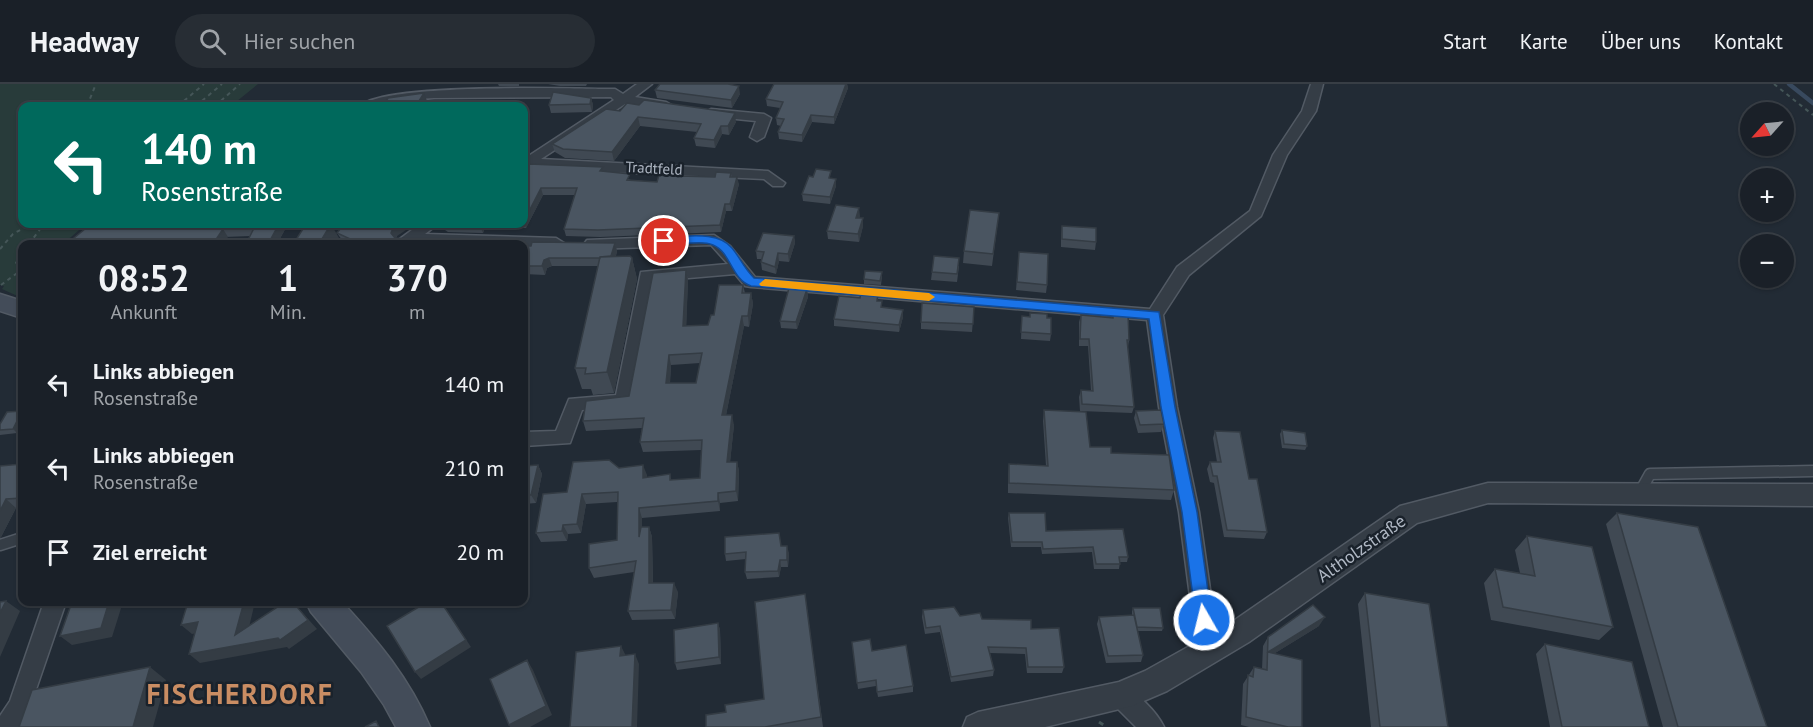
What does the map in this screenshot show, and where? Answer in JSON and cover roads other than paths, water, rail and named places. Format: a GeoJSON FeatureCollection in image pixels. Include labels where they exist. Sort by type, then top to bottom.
{"type":"FeatureCollection","features":[{"type":"Feature","properties":{"kind":"main road"},"geometry":{"type":"LineString","coordinates":[[0,302],[18,309]]}},
{"type":"Feature","properties":{"kind":"main road"},"geometry":{"type":"LineString","coordinates":[[325,606],[365,653],[407,711],[413,727]]}},
{"type":"Feature","properties":{"kind":"street"},"geometry":{"type":"LineString","coordinates":[[528,162],[620,99],[646,84]]}},
{"type":"Feature","properties":{"kind":"street"},"geometry":{"type":"LineString","coordinates":[[1220,643],[1204,620],[1189,512],[1168,407],[1155,315],[1183,271],[1257,213],[1280,155],[1309,111],[1317,84]]}},
{"type":"Feature","properties":{"kind":"street"},"geometry":{"type":"LineString","coordinates":[[376,102],[424,94],[615,93],[620,99],[677,108]]}},
{"type":"Feature","properties":{"kind":"street"},"geometry":{"type":"LineString","coordinates":[[699,111],[764,118],[757,137]]}},
{"type":"Feature","properties":{"kind":"street","name":"Tradtfeld"},"geometry":{"type":"LineString","coordinates":[[528,164],[768,175],[777,183]]}},
{"type":"Feature","properties":{"kind":"street"},"geometry":{"type":"LineString","coordinates":[[407,240],[424,228]]}},
{"type":"Feature","properties":{"kind":"street"},"geometry":{"type":"LineString","coordinates":[[528,243],[600,244],[714,240],[727,249],[737,268],[751,282],[1155,315]]}},
{"type":"Feature","properties":{"kind":"street"},"geometry":{"type":"LineString","coordinates":[[528,440],[563,438],[575,404],[624,400],[647,276],[737,268]]}},
{"type":"Feature","properties":{"kind":"street","name":"Altholzstraße"},"geometry":{"type":"LineString","coordinates":[[984,726],[1121,696],[1156,681],[1220,643],[1409,514],[1488,492],[1813,495]]}},
{"type":"Feature","properties":{"kind":"street"},"geometry":{"type":"LineString","coordinates":[[6,727],[19,707],[54,606]]}},
{"type":"Feature","properties":{"kind":"street"},"geometry":{"type":"LineString","coordinates":[[1121,696],[1152,727]]}},
{"type":"Feature","properties":{"kind":"lane"},"geometry":{"type":"LineString","coordinates":[[1639,495],[1650,474],[1813,471]]}},
{"type":"Feature","properties":{"kind":"lane"},"geometry":{"type":"LineString","coordinates":[[0,545],[18,539]]}},
{"type":"Feature","properties":{"kind":"waterway"},"geometry":{"type":"LineString","coordinates":[[1789,84],[1813,103]]}},
{"type":"Feature","properties":{"kind":"district","name":"FISCHERDORF"},"geometry":{"type":"Point","coordinates":[240,693]}}]}
